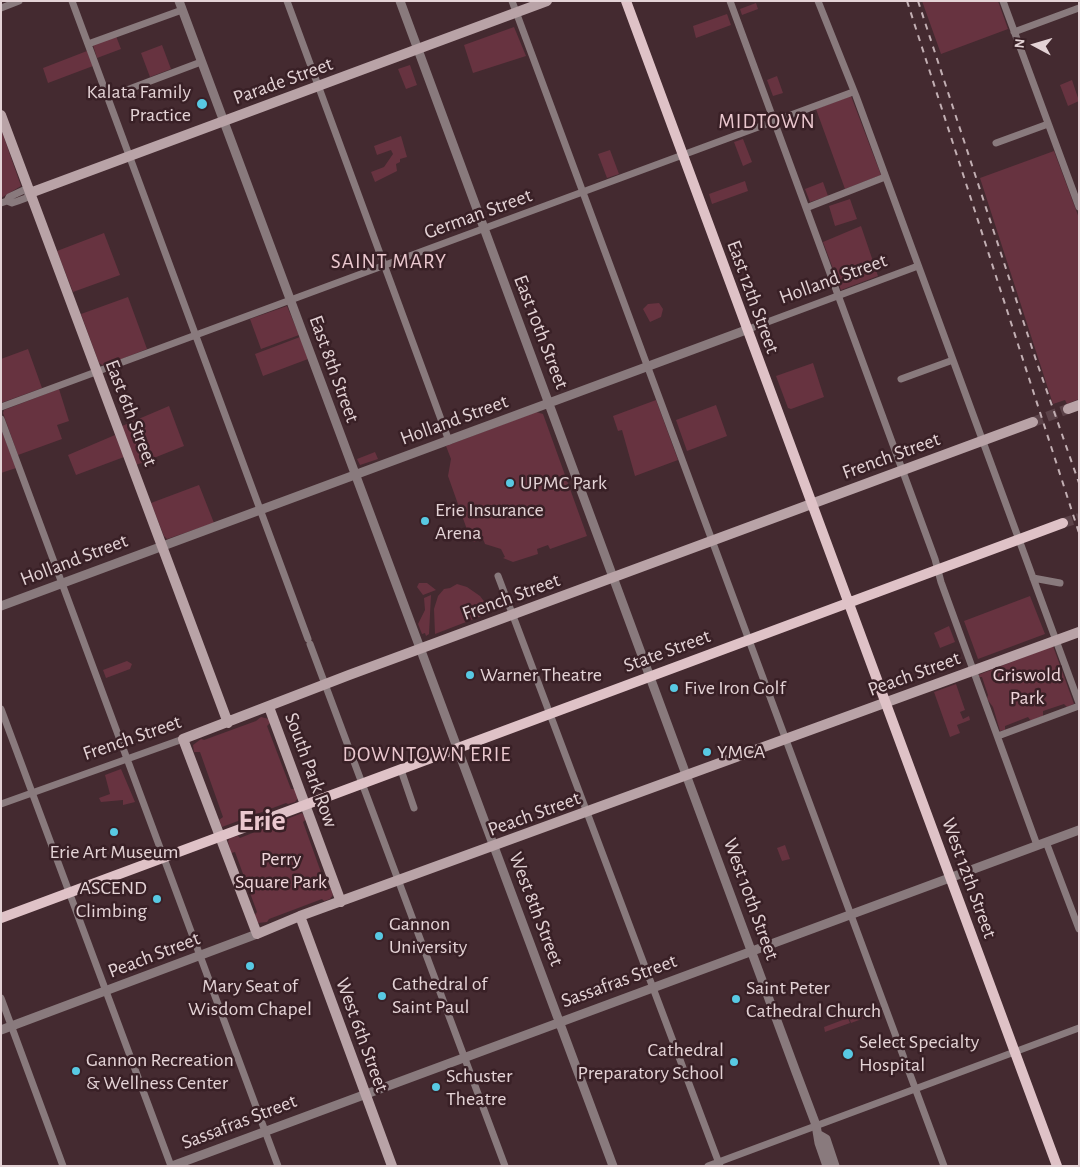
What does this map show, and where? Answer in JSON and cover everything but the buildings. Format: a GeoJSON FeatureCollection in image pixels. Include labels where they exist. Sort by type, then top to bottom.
{"type":"FeatureCollection","features":[{"type":"Feature","properties":{"kind":"main road","name":"Parade Street"},"geometry":{"type":"LineString","coordinates":[[30,193],[547,1]]}},
{"type":"Feature","properties":{"kind":"main road","name":"East 12th Street"},"geometry":{"type":"LineString","coordinates":[[626,1],[848,604]]}},
{"type":"Feature","properties":{"kind":"main road","name":"East 6th Street"},"geometry":{"type":"LineString","coordinates":[[1,115],[228,723]]}},
{"type":"Feature","properties":{"kind":"main road"},"geometry":{"type":"LineString","coordinates":[[1068,409],[1079,405]]}},
{"type":"Feature","properties":{"kind":"main road","name":"French Street"},"geometry":{"type":"LineString","coordinates":[[184,739],[326,684],[1033,422]]}},
{"type":"Feature","properties":{"kind":"main road","name":"State Street"},"geometry":{"type":"LineString","coordinates":[[1,918],[1063,524]]}},
{"type":"Feature","properties":{"kind":"main road","name":"West 12th Street"},"geometry":{"type":"LineString","coordinates":[[848,604],[1057,1166]]}},
{"type":"Feature","properties":{"kind":"main road","name":"Peach Street"},"geometry":{"type":"LineString","coordinates":[[257,934],[300,916],[494,847],[1079,632]]}},
{"type":"Feature","properties":{"kind":"main road","name":"South Park Row"},"geometry":{"type":"LineString","coordinates":[[269,707],[341,902]]}},
{"type":"Feature","properties":{"kind":"main road"},"geometry":{"type":"LineString","coordinates":[[184,739],[257,934]]}},
{"type":"Feature","properties":{"kind":"main road","name":"West 6th Street"},"geometry":{"type":"LineString","coordinates":[[300,916],[392,1166]]}},
{"type":"Feature","properties":{"kind":"street"},"geometry":{"type":"LineString","coordinates":[[1,8],[18,1]]}},
{"type":"Feature","properties":{"kind":"street"},"geometry":{"type":"LineString","coordinates":[[72,1],[505,1166]]}},
{"type":"Feature","properties":{"kind":"street"},"geometry":{"type":"LineString","coordinates":[[287,1],[449,441]]}},
{"type":"Feature","properties":{"kind":"street","name":"East 10th Street"},"geometry":{"type":"LineString","coordinates":[[400,1],[650,676]]}},
{"type":"Feature","properties":{"kind":"street"},"geometry":{"type":"LineString","coordinates":[[512,1],[944,1166]]}},
{"type":"Feature","properties":{"kind":"street"},"geometry":{"type":"LineString","coordinates":[[730,1],[1037,845]]}},
{"type":"Feature","properties":{"kind":"street"},"geometry":{"type":"LineString","coordinates":[[818,1],[983,440],[1079,703]]}},
{"type":"Feature","properties":{"kind":"street"},"geometry":{"type":"LineString","coordinates":[[1003,1],[1079,206]]}},
{"type":"Feature","properties":{"kind":"street"},"geometry":{"type":"LineString","coordinates":[[88,44],[180,5]]}},
{"type":"Feature","properties":{"kind":"street","name":"East 8th Street"},"geometry":{"type":"LineString","coordinates":[[180,5],[354,476],[458,748]]}},
{"type":"Feature","properties":{"kind":"street"},"geometry":{"type":"LineString","coordinates":[[1014,32],[1079,8]]}},
{"type":"Feature","properties":{"kind":"street"},"geometry":{"type":"LineString","coordinates":[[108,97],[201,62]]}},
{"type":"Feature","properties":{"kind":"street","name":"German Street"},"geometry":{"type":"LineString","coordinates":[[1,407],[853,92]]}},
{"type":"Feature","properties":{"kind":"street"},"geometry":{"type":"LineString","coordinates":[[996,143],[1048,124]]}},
{"type":"Feature","properties":{"kind":"street"},"geometry":{"type":"LineString","coordinates":[[806,208],[885,177]]}},
{"type":"Feature","properties":{"kind":"street","name":"Parade Street"},"geometry":{"type":"LineString","coordinates":[[4,202],[9,196],[24,190],[30,193]]}},
{"type":"Feature","properties":{"kind":"street","name":"Holland Street"},"geometry":{"type":"LineString","coordinates":[[1,606],[918,266]]}},
{"type":"Feature","properties":{"kind":"street"},"geometry":{"type":"LineString","coordinates":[[902,379],[953,360]]}},
{"type":"Feature","properties":{"kind":"street"},"geometry":{"type":"LineString","coordinates":[[1,419],[278,1166]]}},
{"type":"Feature","properties":{"kind":"street"},"geometry":{"type":"LineString","coordinates":[[498,576],[719,1164]]}},
{"type":"Feature","properties":{"kind":"street"},"geometry":{"type":"LineString","coordinates":[[1033,578],[1060,583]]}},
{"type":"Feature","properties":{"kind":"street","name":"West 10th Street"},"geometry":{"type":"LineString","coordinates":[[650,676],[816,1125],[819,1135],[818,1143],[827,1166]]}},
{"type":"Feature","properties":{"kind":"street"},"geometry":{"type":"LineString","coordinates":[[998,736],[1079,706]]}},
{"type":"Feature","properties":{"kind":"street"},"geometry":{"type":"LineString","coordinates":[[1,709],[171,1166]]}},
{"type":"Feature","properties":{"kind":"street","name":"French Street"},"geometry":{"type":"LineString","coordinates":[[1,804],[184,739]]}},
{"type":"Feature","properties":{"kind":"street","name":"West 8th Street"},"geometry":{"type":"LineString","coordinates":[[458,748],[613,1166]]}},
{"type":"Feature","properties":{"kind":"street"},"geometry":{"type":"LineString","coordinates":[[401,770],[414,808]]}},
{"type":"Feature","properties":{"kind":"street","name":"Sassafras Street"},"geometry":{"type":"LineString","coordinates":[[171,1166],[1079,830]]}},
{"type":"Feature","properties":{"kind":"street"},"geometry":{"type":"LineString","coordinates":[[1046,842],[1079,928]]}},
{"type":"Feature","properties":{"kind":"street","name":"Peach Street"},"geometry":{"type":"LineString","coordinates":[[1,1030],[257,934]]}},
{"type":"Feature","properties":{"kind":"street"},"geometry":{"type":"LineString","coordinates":[[1,998],[63,1166]]}},
{"type":"Feature","properties":{"kind":"street"},"geometry":{"type":"LineString","coordinates":[[708,1166],[719,1164],[816,1125],[1079,1028]]}},
{"type":"Feature","properties":{"kind":"street","name":"West 10th Street"},"geometry":{"type":"LineString","coordinates":[[819,1135],[826,1139],[835,1166]]}},
{"type":"Feature","properties":{"kind":"green space"},"geometry":{"type":"Polygon","coordinates":[[[922,1],[998,1],[1008,29],[941,54],[922,1]]]}},
{"type":"Feature","properties":{"kind":"green space"},"geometry":{"type":"Polygon","coordinates":[[[756,3],[758,9],[742,15],[740,9],[756,3]]]}},
{"type":"Feature","properties":{"kind":"green space"},"geometry":{"type":"Polygon","coordinates":[[[727,14],[731,25],[696,38],[693,26],[727,14]]]}},
{"type":"Feature","properties":{"kind":"green space"},"geometry":{"type":"Polygon","coordinates":[[[514,27],[526,56],[473,73],[464,45],[514,27]]]}},
{"type":"Feature","properties":{"kind":"green space"},"geometry":{"type":"Polygon","coordinates":[[[116,36],[121,49],[97,58],[93,45],[116,36]]]}},
{"type":"Feature","properties":{"kind":"green space"},"geometry":{"type":"Polygon","coordinates":[[[162,45],[171,69],[150,77],[141,53],[162,45]]]}},
{"type":"Feature","properties":{"kind":"green space"},"geometry":{"type":"Polygon","coordinates":[[[87,51],[93,66],[48,83],[43,68],[87,51]]]}},
{"type":"Feature","properties":{"kind":"green space"},"geometry":{"type":"Polygon","coordinates":[[[410,65],[417,85],[406,89],[398,69],[410,65]]]}},
{"type":"Feature","properties":{"kind":"green space"},"geometry":{"type":"Polygon","coordinates":[[[777,76],[783,93],[773,96],[767,80],[777,76]]]}},
{"type":"Feature","properties":{"kind":"green space"},"geometry":{"type":"Polygon","coordinates":[[[1072,80],[1079,101],[1068,106],[1060,85],[1072,80]]]}},
{"type":"Feature","properties":{"kind":"green space"},"geometry":{"type":"Polygon","coordinates":[[[851,96],[881,175],[845,189],[816,109],[851,96]]]}},
{"type":"Feature","properties":{"kind":"green space"},"geometry":{"type":"Polygon","coordinates":[[[1,129],[21,186],[1,198],[1,129]]]}},
{"type":"Feature","properties":{"kind":"green space"},"geometry":{"type":"Polygon","coordinates":[[[401,136],[407,157],[400,159],[400,162],[396,164],[397,171],[375,182],[371,172],[384,167],[393,154],[391,150],[377,155],[374,146],[401,136]]]}},
{"type":"Feature","properties":{"kind":"green space"},"geometry":{"type":"Polygon","coordinates":[[[743,139],[752,162],[743,166],[734,142],[743,139]]]}},
{"type":"Feature","properties":{"kind":"green space"},"geometry":{"type":"Polygon","coordinates":[[[610,150],[619,174],[607,178],[598,154],[610,150]]]}},
{"type":"Feature","properties":{"kind":"green space"},"geometry":{"type":"Polygon","coordinates":[[[1054,151],[1079,218],[1079,399],[1067,404],[1065,400],[1053,404],[980,178],[1054,151]]]}},
{"type":"Feature","properties":{"kind":"green space"},"geometry":{"type":"Polygon","coordinates":[[[745,181],[748,191],[712,204],[709,194],[745,181]]]}},
{"type":"Feature","properties":{"kind":"green space"},"geometry":{"type":"Polygon","coordinates":[[[823,182],[828,196],[810,202],[805,189],[823,182]]]}},
{"type":"Feature","properties":{"kind":"green space"},"geometry":{"type":"Polygon","coordinates":[[[850,199],[857,219],[835,226],[829,206],[850,199]]]}},
{"type":"Feature","properties":{"kind":"green space"},"geometry":{"type":"Polygon","coordinates":[[[861,226],[878,276],[841,290],[823,242],[861,226]]]}},
{"type":"Feature","properties":{"kind":"green space"},"geometry":{"type":"Polygon","coordinates":[[[104,233],[120,275],[73,292],[57,251],[104,233]]]}},
{"type":"Feature","properties":{"kind":"green space"},"geometry":{"type":"Polygon","coordinates":[[[128,297],[147,349],[104,366],[99,363],[81,314],[128,297]]]}},
{"type":"Feature","properties":{"kind":"green space"},"geometry":{"type":"Polygon","coordinates":[[[659,303],[663,309],[661,317],[650,322],[643,309],[648,304],[659,303]]]}},
{"type":"Feature","properties":{"kind":"green space"},"geometry":{"type":"Polygon","coordinates":[[[287,306],[299,335],[261,349],[250,319],[287,306]]]}},
{"type":"Feature","properties":{"kind":"green space"},"geometry":{"type":"Polygon","coordinates":[[[300,337],[308,359],[263,376],[255,354],[300,337]]]}},
{"type":"Feature","properties":{"kind":"green space"},"geometry":{"type":"Polygon","coordinates":[[[28,349],[42,388],[1,403],[1,359],[28,349]]]}},
{"type":"Feature","properties":{"kind":"green space"},"geometry":{"type":"Polygon","coordinates":[[[813,363],[824,397],[791,409],[788,408],[776,376],[813,363]]]}},
{"type":"Feature","properties":{"kind":"green space"},"geometry":{"type":"Polygon","coordinates":[[[59,389],[69,421],[57,425],[62,439],[18,455],[3,413],[4,410],[59,389]]]}},
{"type":"Feature","properties":{"kind":"green space"},"geometry":{"type":"Polygon","coordinates":[[[656,400],[678,460],[635,476],[622,430],[618,431],[613,416],[656,400]]]}},
{"type":"Feature","properties":{"kind":"green space"},"geometry":{"type":"Polygon","coordinates":[[[716,405],[727,436],[687,451],[676,420],[716,405]]]}},
{"type":"Feature","properties":{"kind":"green space"},"geometry":{"type":"Polygon","coordinates":[[[169,406],[184,446],[136,465],[122,426],[169,406]]]}},
{"type":"Feature","properties":{"kind":"green space","name":"UPMC Park"},"geometry":{"type":"Polygon","coordinates":[[[536,412],[543,414],[587,536],[550,549],[548,545],[537,549],[538,554],[513,562],[503,558],[505,557],[501,549],[485,544],[483,539],[474,542],[472,537],[470,538],[448,476],[451,459],[446,446],[536,412]]]}},
{"type":"Feature","properties":{"kind":"green space"},"geometry":{"type":"Polygon","coordinates":[[[1,429],[16,468],[1,473],[1,429]]]}},
{"type":"Feature","properties":{"kind":"green space"},"geometry":{"type":"Polygon","coordinates":[[[115,435],[124,457],[76,475],[68,455],[115,435]]]}},
{"type":"Feature","properties":{"kind":"green space"},"geometry":{"type":"Polygon","coordinates":[[[375,452],[378,459],[360,465],[357,459],[375,452]]]}},
{"type":"Feature","properties":{"kind":"green space"},"geometry":{"type":"Polygon","coordinates":[[[199,485],[214,523],[167,539],[164,536],[151,503],[199,485]]]}},
{"type":"Feature","properties":{"kind":"green space"},"geometry":{"type":"Polygon","coordinates":[[[419,583],[427,583],[436,590],[423,595],[417,587],[419,583]]]}},
{"type":"Feature","properties":{"kind":"green space"},"geometry":{"type":"Polygon","coordinates":[[[457,584],[467,587],[480,596],[492,612],[435,634],[434,609],[438,596],[444,589],[457,584]]]}},
{"type":"Feature","properties":{"kind":"green space"},"geometry":{"type":"Polygon","coordinates":[[[431,595],[429,634],[426,636],[425,633],[422,634],[418,624],[425,610],[424,598],[431,595]]]}},
{"type":"Feature","properties":{"kind":"green space"},"geometry":{"type":"Polygon","coordinates":[[[1030,596],[1045,634],[978,659],[964,621],[1030,596]]]}},
{"type":"Feature","properties":{"kind":"green space"},"geometry":{"type":"Polygon","coordinates":[[[949,626],[955,642],[940,648],[934,633],[949,626]]]}},
{"type":"Feature","properties":{"kind":"green space","name":"Griswold Park"},"geometry":{"type":"Polygon","coordinates":[[[1053,646],[1074,704],[1067,707],[1064,704],[1043,711],[1043,716],[1031,721],[1028,717],[1005,726],[1005,730],[1000,731],[993,707],[987,699],[988,695],[982,677],[978,675],[1053,646]]]}},
{"type":"Feature","properties":{"kind":"green space"},"geometry":{"type":"Polygon","coordinates":[[[127,661],[132,664],[130,669],[106,678],[103,670],[127,661]]]}},
{"type":"Feature","properties":{"kind":"green space"},"geometry":{"type":"Polygon","coordinates":[[[956,684],[965,710],[960,712],[963,719],[969,716],[970,720],[957,725],[960,733],[950,737],[934,692],[956,684]]]}},
{"type":"Feature","properties":{"kind":"green space","name":"Perry Square Park"},"geometry":{"type":"Polygon","coordinates":[[[261,717],[269,719],[270,723],[267,726],[291,789],[295,789],[298,798],[295,802],[286,803],[222,827],[219,820],[223,817],[200,752],[194,752],[193,745],[201,739],[204,740],[256,721],[261,717]]]}},
{"type":"Feature","properties":{"kind":"green space"},"geometry":{"type":"Polygon","coordinates":[[[121,769],[135,802],[123,805],[123,800],[101,802],[99,798],[110,794],[105,775],[121,769]]]}},
{"type":"Feature","properties":{"kind":"green space","name":"Perry Square Park"},"geometry":{"type":"Polygon","coordinates":[[[302,813],[306,819],[303,822],[327,889],[331,889],[333,895],[330,899],[324,901],[322,899],[269,919],[267,922],[258,923],[254,916],[257,912],[235,852],[231,853],[228,841],[230,838],[238,836],[240,838],[302,813]]]}},
{"type":"Feature","properties":{"kind":"green space"},"geometry":{"type":"Polygon","coordinates":[[[785,845],[790,859],[782,861],[777,848],[785,845]]]}},
{"type":"Feature","properties":{"kind":"green space"},"geometry":{"type":"Polygon","coordinates":[[[866,1008],[870,1016],[851,1023],[848,1015],[866,1008]]]}},
{"type":"Feature","properties":{"kind":"green space"},"geometry":{"type":"Polygon","coordinates":[[[848,1018],[850,1023],[825,1032],[824,1027],[848,1018]]]}},
{"type":"Feature","properties":{"kind":"tunnel"},"geometry":{"type":"LineString","coordinates":[[1033,422],[1068,409]]}},
{"type":"Feature","properties":{"kind":"tunnel"},"geometry":{"type":"LineString","coordinates":[[1063,523],[1079,518]]}},
{"type":"Feature","properties":{"kind":"railway"},"geometry":{"type":"LineString","coordinates":[[907,1],[1079,533]]}},
{"type":"Feature","properties":{"kind":"railway"},"geometry":{"type":"LineString","coordinates":[[918,1],[1036,360],[1079,483]]}},
{"type":"Feature","properties":{"kind":"place","name":"Kalata Family Practice"},"geometry":{"type":"Point","coordinates":[202,104]}},
{"type":"Feature","properties":{"kind":"place","name":"UPMC Park"},"geometry":{"type":"Point","coordinates":[510,483]}},
{"type":"Feature","properties":{"kind":"place","name":"Erie Insurance Arena"},"geometry":{"type":"Point","coordinates":[425,521]}},
{"type":"Feature","properties":{"kind":"place","name":"Warner Theatre"},"geometry":{"type":"Point","coordinates":[470,675]}},
{"type":"Feature","properties":{"kind":"place","name":"Five Iron Golf"},"geometry":{"type":"Point","coordinates":[674,688]}},
{"type":"Feature","properties":{"kind":"place","name":"YMCA"},"geometry":{"type":"Point","coordinates":[707,752]}},
{"type":"Feature","properties":{"kind":"place","name":"Erie Art Museum"},"geometry":{"type":"Point","coordinates":[114,832]}},
{"type":"Feature","properties":{"kind":"place","name":"ASCEND Climbing"},"geometry":{"type":"Point","coordinates":[157,899]}},
{"type":"Feature","properties":{"kind":"place","name":"Gannon University"},"geometry":{"type":"Point","coordinates":[379,936]}},
{"type":"Feature","properties":{"kind":"place","name":"Mary Seat of Wisdom Chapel"},"geometry":{"type":"Point","coordinates":[250,966]}},
{"type":"Feature","properties":{"kind":"place","name":"Cathedral of Saint Paul"},"geometry":{"type":"Point","coordinates":[382,996]}},
{"type":"Feature","properties":{"kind":"place","name":"Saint Peter Cathedral Church"},"geometry":{"type":"Point","coordinates":[736,999]}},
{"type":"Feature","properties":{"kind":"place","name":"Select Specialty Hospital"},"geometry":{"type":"Point","coordinates":[848,1054]}},
{"type":"Feature","properties":{"kind":"place","name":"Cathedral Preparatory School"},"geometry":{"type":"Point","coordinates":[734,1062]}},
{"type":"Feature","properties":{"kind":"place","name":"Gannon Recreation & Wellness Center"},"geometry":{"type":"Point","coordinates":[76,1071]}},
{"type":"Feature","properties":{"kind":"place","name":"Schuster Theatre"},"geometry":{"type":"Point","coordinates":[436,1087]}},
{"type":"Feature","properties":{"kind":"district","name":"MIDTOWN"},"geometry":{"type":"Point","coordinates":[767,122]}},
{"type":"Feature","properties":{"kind":"district","name":"SAINT MARY"},"geometry":{"type":"Point","coordinates":[389,262]}},
{"type":"Feature","properties":{"kind":"district","name":"DOWNTOWN ERIE"},"geometry":{"type":"Point","coordinates":[427,755]}},
{"type":"Feature","properties":{"kind":"district","name":"Erie"},"geometry":{"type":"Point","coordinates":[262,821]}}]}
